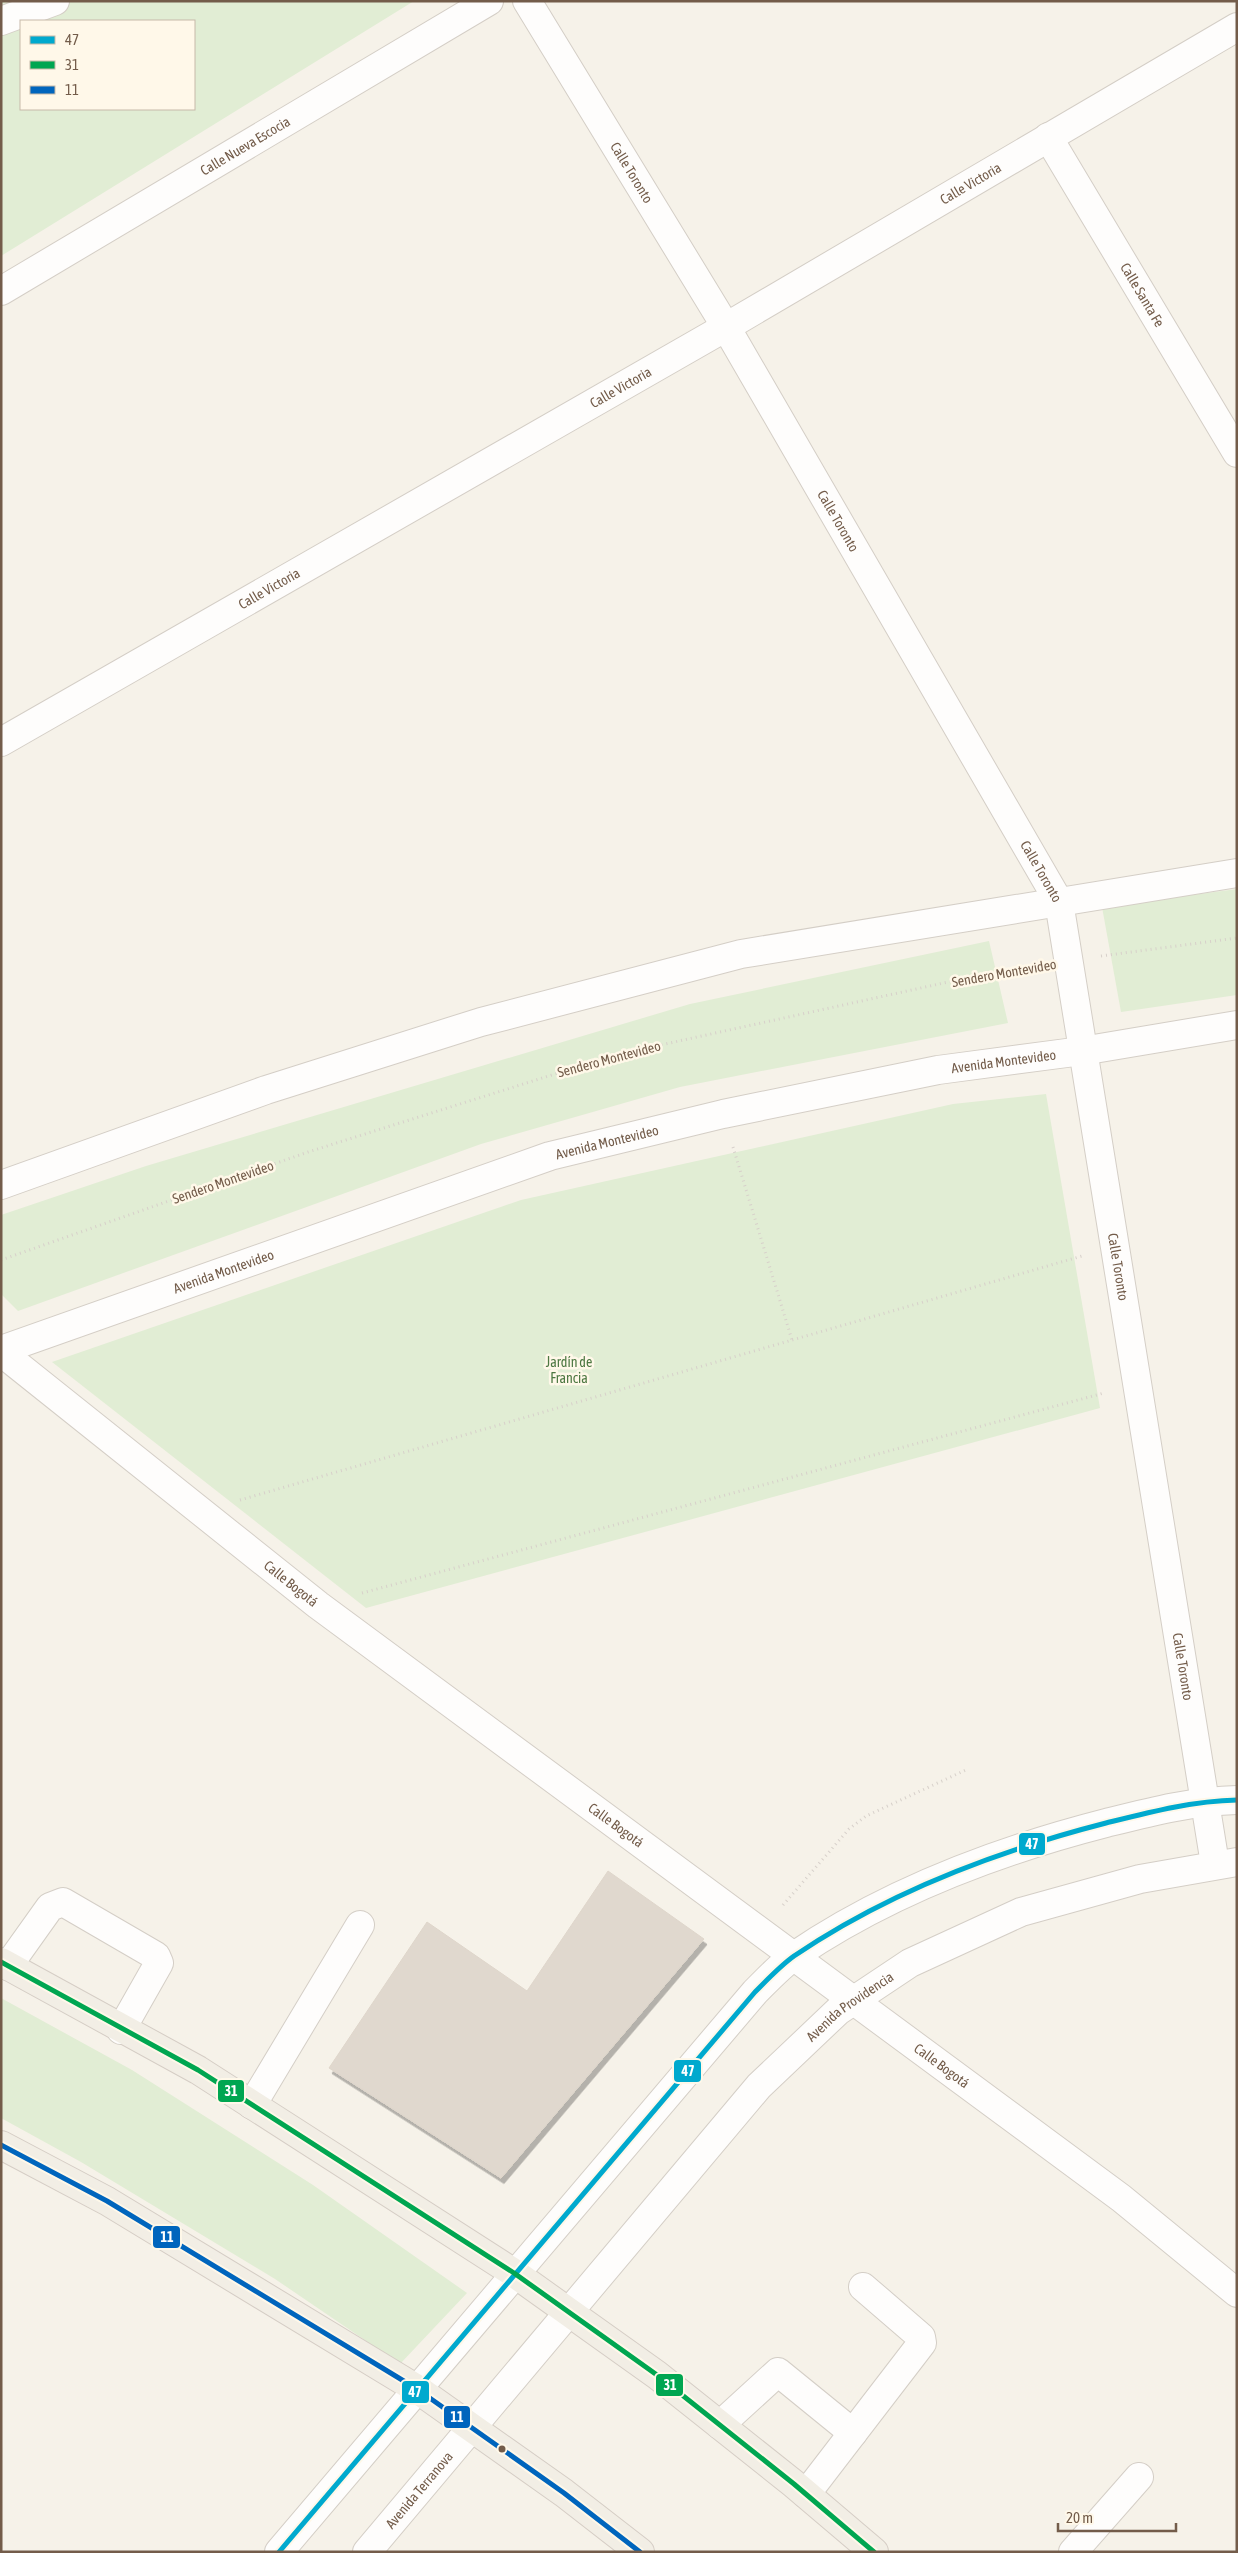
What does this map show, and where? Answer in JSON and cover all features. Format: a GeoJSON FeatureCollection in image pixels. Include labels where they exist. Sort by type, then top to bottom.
{"type":"FeatureCollection","features":[{"type":"Feature","properties":{"kind":"main road"},"geometry":{"type":"LineString","coordinates":[[5,1964],[121,2030],[198,2070],[514,2273],[657,2375],[806,2494],[874,2552]]}},
{"type":"Feature","properties":{"kind":"main road"},"geometry":{"type":"LineString","coordinates":[[2,2148],[107,2201],[417,2389],[564,2493],[640,2552]]}},
{"type":"Feature","properties":{"kind":"street"},"geometry":{"type":"LineString","coordinates":[[1,21],[55,1]]}},
{"type":"Feature","properties":{"kind":"street","name":"Calle Nueva Escocia"},"geometry":{"type":"LineString","coordinates":[[1,291],[489,1]]}},
{"type":"Feature","properties":{"kind":"street","name":"Calle Toronto"},"geometry":{"type":"LineString","coordinates":[[527,1],[726,327],[1059,902],[1204,1801],[1226,1863]]}},
{"type":"Feature","properties":{"kind":"street","name":"Calle Victoria"},"geometry":{"type":"LineString","coordinates":[[1,742],[726,327],[1048,136],[1237,27]]}},
{"type":"Feature","properties":{"kind":"street","name":"Calle Santa Fe"},"geometry":{"type":"LineString","coordinates":[[1048,136],[1237,453]]}},
{"type":"Feature","properties":{"kind":"street"},"geometry":{"type":"LineString","coordinates":[[1,1184],[266,1090],[481,1022],[741,954],[1237,873]]}},
{"type":"Feature","properties":{"kind":"street","name":"Avenida Montevideo"},"geometry":{"type":"LineString","coordinates":[[1,1351],[550,1156],[723,1114],[938,1070],[1082,1051],[1237,1025]]}},
{"type":"Feature","properties":{"kind":"street","name":"Calle Bogotá"},"geometry":{"type":"LineString","coordinates":[[1,1351],[318,1605],[759,1933],[854,2000],[1121,2198],[1237,2293]]}},
{"type":"Feature","properties":{"kind":"street"},"geometry":{"type":"LineString","coordinates":[[279,2552],[754,1992],[792,1957],[873,1908],[963,1869],[1062,1834],[1167,1807],[1204,1801],[1237,1800]]}},
{"type":"Feature","properties":{"kind":"street","name":"Avenida Providencia"},"geometry":{"type":"LineString","coordinates":[[471,2428],[759,2086],[825,2022],[854,2000],[910,1963],[1021,1912],[1140,1879],[1226,1863]]}},
{"type":"Feature","properties":{"kind":"street"},"geometry":{"type":"LineString","coordinates":[[5,1964],[50,1907],[62,1902],[156,1956],[159,1963],[121,2030]]}},
{"type":"Feature","properties":{"kind":"street"},"geometry":{"type":"LineString","coordinates":[[252,2106],[360,1925]]}},
{"type":"Feature","properties":{"kind":"street"},"geometry":{"type":"LineString","coordinates":[[806,2494],[922,2343],[921,2337],[863,2287]]}},
{"type":"Feature","properties":{"kind":"street"},"geometry":{"type":"LineString","coordinates":[[720,2425],[778,2372],[853,2433]]}},
{"type":"Feature","properties":{"kind":"street","name":"Avenida Terranova"},"geometry":{"type":"LineString","coordinates":[[367,2552],[471,2428]]}},
{"type":"Feature","properties":{"kind":"street"},"geometry":{"type":"LineString","coordinates":[[1073,2552],[1140,2477]]}},
{"type":"Feature","properties":{"kind":"path","name":"Sendero Montevideo"},"geometry":{"type":"LineString","coordinates":[[1,1260],[308,1152],[615,1054],[971,977],[1158,947],[1237,938]]}},
{"type":"Feature","properties":{"kind":"path"},"geometry":{"type":"LineString","coordinates":[[723,1114],[792,1340]]}},
{"type":"Feature","properties":{"kind":"path"},"geometry":{"type":"LineString","coordinates":[[200,1511],[1114,1247]]}},
{"type":"Feature","properties":{"kind":"path"},"geometry":{"type":"LineString","coordinates":[[318,1605],[1136,1384]]}},
{"type":"Feature","properties":{"kind":"path"},"geometry":{"type":"LineString","coordinates":[[759,1933],[849,1829],[866,1816],[968,1769]]}},
{"type":"Feature","properties":{"kind":"green space"},"geometry":{"type":"Polygon","coordinates":[[[1,1],[414,1],[1,256],[1,1]]]}},
{"type":"Feature","properties":{"kind":"green space"},"geometry":{"type":"Polygon","coordinates":[[[1237,889],[1237,995],[1121,1012],[1102,907],[1237,889]]]}},
{"type":"Feature","properties":{"kind":"green space"},"geometry":{"type":"Polygon","coordinates":[[[989,941],[1008,1023],[680,1087],[481,1144],[18,1311],[1,1294],[1,1215],[146,1166],[690,1004],[989,941]]]}},
{"type":"Feature","properties":{"kind":"green space","name":"Jardín de Francia"},"geometry":{"type":"Polygon","coordinates":[[[1046,1094],[1100,1408],[366,1608],[52,1362],[521,1200],[953,1104],[1046,1094]]]}},
{"type":"Feature","properties":{"kind":"green space"},"geometry":{"type":"Polygon","coordinates":[[[1,1998],[132,2070],[313,2185],[467,2293],[400,2364],[275,2279],[81,2162],[1,2118],[1,1998]]]}},
{"type":"Feature","properties":{"kind":"building"},"geometry":{"type":"Polygon","coordinates":[[[608,1871],[704,1939],[501,2178],[329,2068],[427,1922],[527,1991],[608,1871]]]}},
{"type":"Feature","properties":{"kind":"transit line","name":"47"},"geometry":{"type":"LineString","coordinates":[[279,2552],[755,1992],[794,1956],[867,1912],[905,1893],[984,1861],[1065,1834],[1139,1815],[1187,1805],[1237,1800]]}},
{"type":"Feature","properties":{"kind":"transit line","name":"31"},"geometry":{"type":"LineString","coordinates":[[1,1962],[198,2070],[514,2273],[657,2375],[794,2484],[874,2552]]}},
{"type":"Feature","properties":{"kind":"transit line","name":"11"},"geometry":{"type":"LineString","coordinates":[[1,2145],[107,2201],[417,2389],[564,2493],[640,2552]]}}]}
